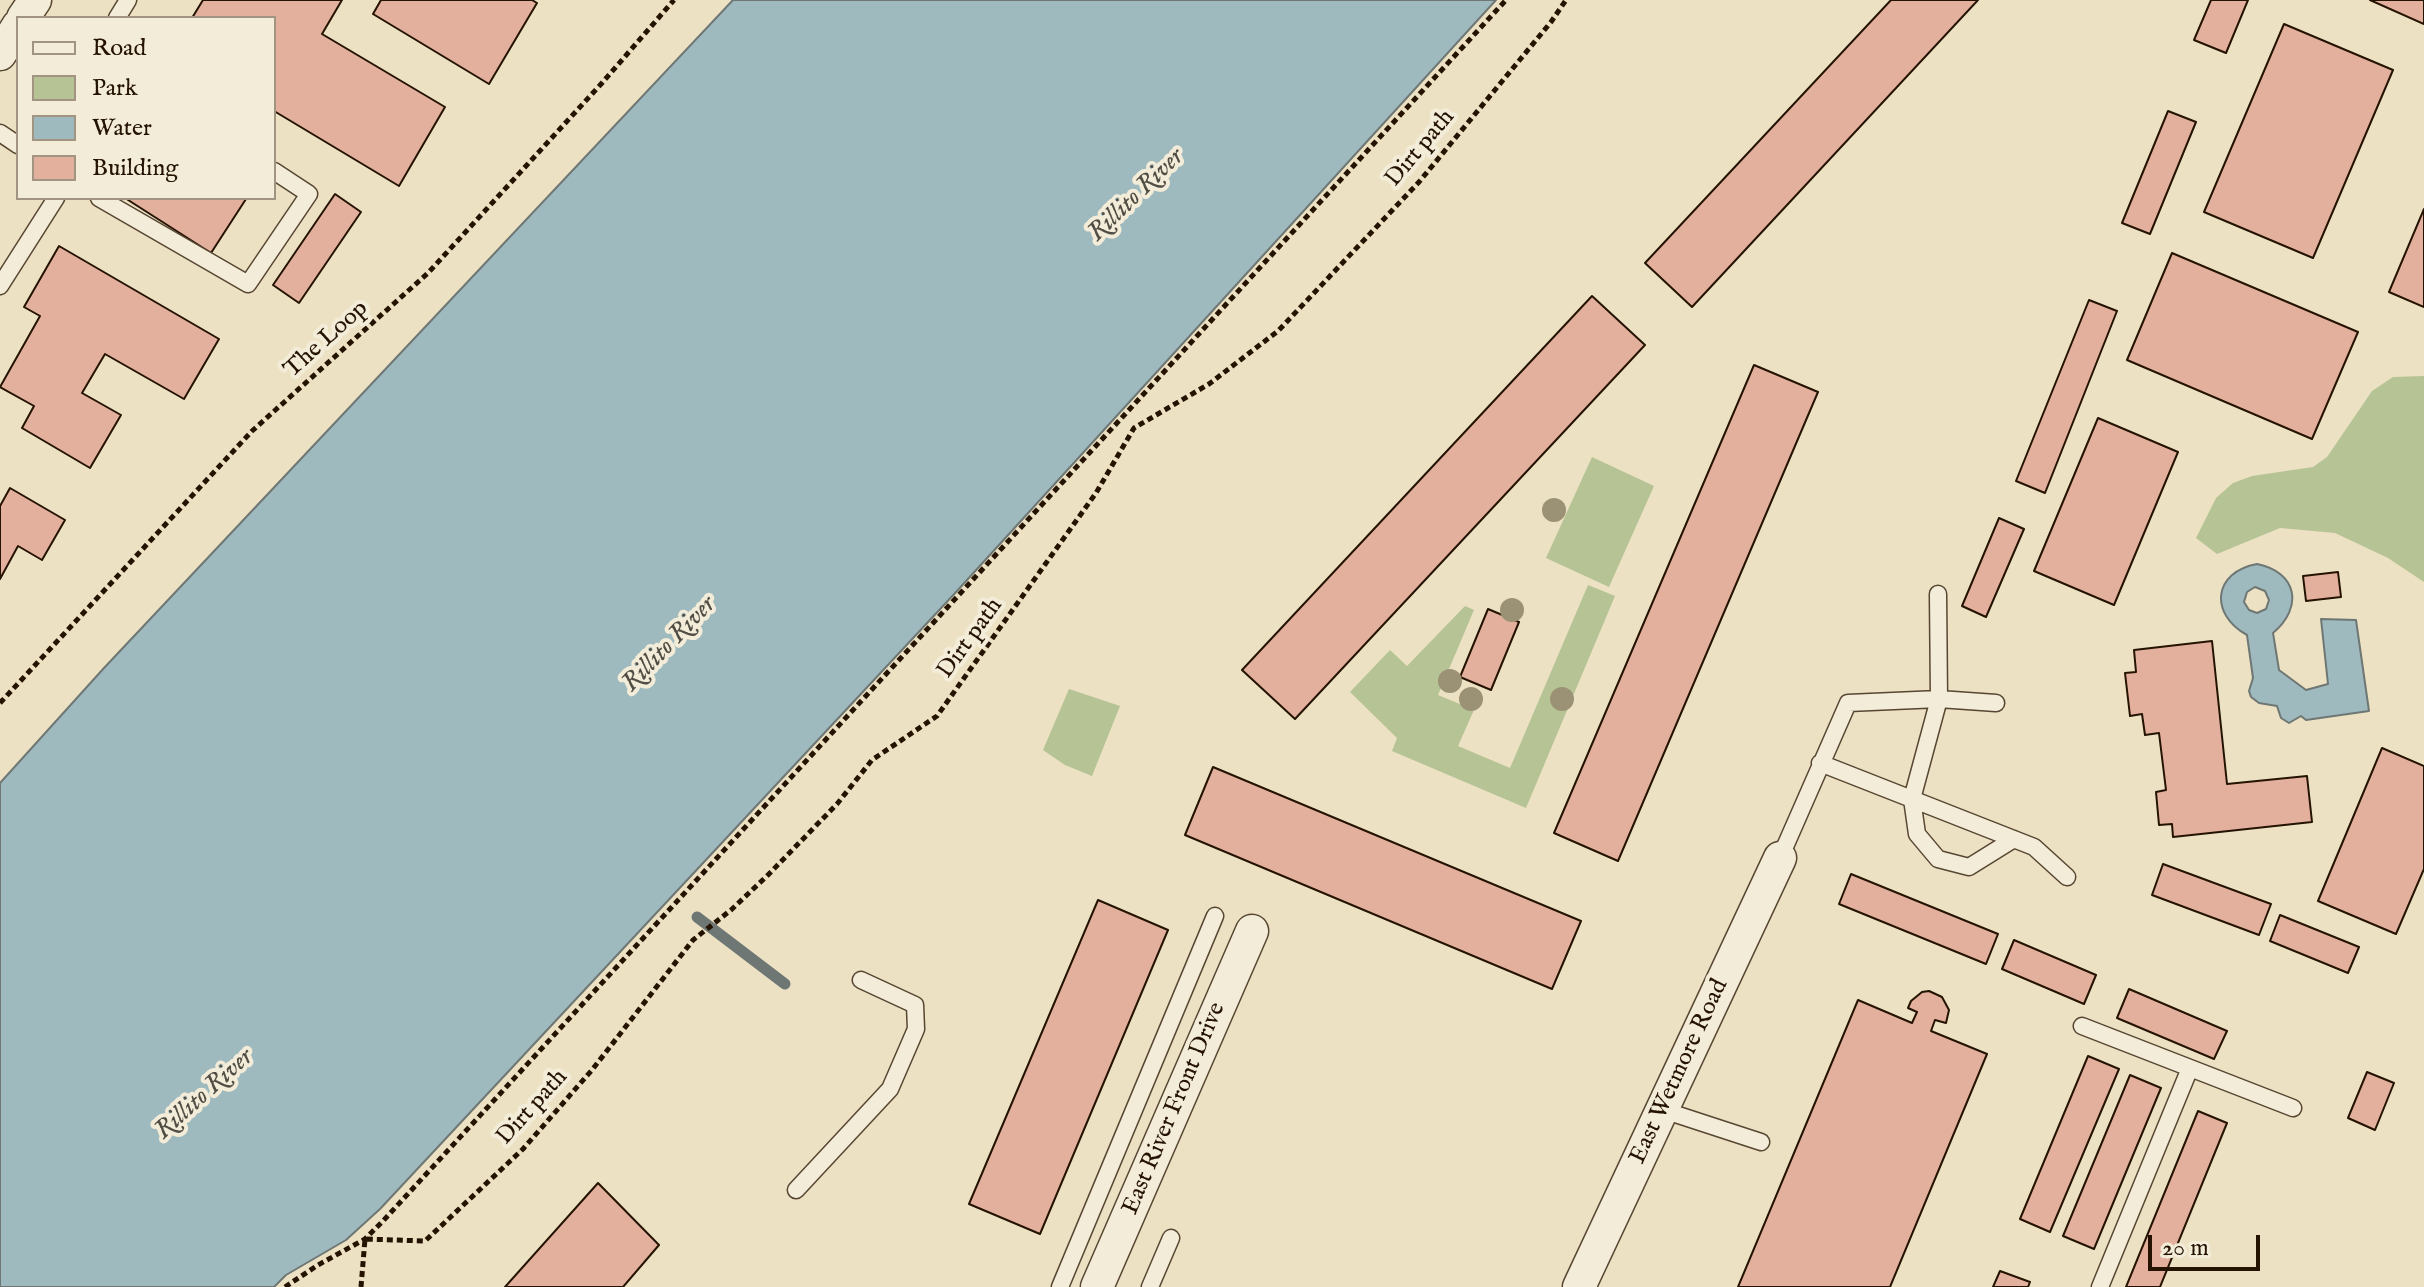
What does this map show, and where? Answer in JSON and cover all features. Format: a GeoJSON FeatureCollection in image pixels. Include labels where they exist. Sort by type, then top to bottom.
{"type":"FeatureCollection","features":[{"type":"Feature","properties":{"kind":"street"},"geometry":{"type":"LineString","coordinates":[[0,54],[16,29]]}},
{"type":"Feature","properties":{"kind":"street","name":"East Wetmore Road"},"geometry":{"type":"LineString","coordinates":[[1579,1287],[1780,858]]}},
{"type":"Feature","properties":{"kind":"street","name":"East River Front Drive"},"geometry":{"type":"LineString","coordinates":[[1097,1287],[1252,931]]}},
{"type":"Feature","properties":{"kind":"lane"},"geometry":{"type":"LineString","coordinates":[[102,200],[248,284],[309,194],[276,172]]}},
{"type":"Feature","properties":{"kind":"lane"},"geometry":{"type":"LineString","coordinates":[[0,286],[55,200]]}},
{"type":"Feature","properties":{"kind":"lane"},"geometry":{"type":"LineString","coordinates":[[1938,594],[1939,699],[1912,799],[1917,834],[1938,859],[1969,867],[2014,839]]}},
{"type":"Feature","properties":{"kind":"lane"},"geometry":{"type":"LineString","coordinates":[[1780,858],[1848,703],[1939,699],[1996,703]]}},
{"type":"Feature","properties":{"kind":"lane"},"geometry":{"type":"LineString","coordinates":[[1820,763],[2034,847],[2067,877]]}},
{"type":"Feature","properties":{"kind":"lane"},"geometry":{"type":"LineString","coordinates":[[1060,1287],[1215,916]]}},
{"type":"Feature","properties":{"kind":"lane"},"geometry":{"type":"LineString","coordinates":[[796,1190],[890,1089],[916,1029],[915,1005],[861,980]]}},
{"type":"Feature","properties":{"kind":"lane"},"geometry":{"type":"LineString","coordinates":[[2082,1026],[2293,1108]]}},
{"type":"Feature","properties":{"kind":"lane"},"geometry":{"type":"LineString","coordinates":[[2100,1287],[2190,1068]]}},
{"type":"Feature","properties":{"kind":"lane"},"geometry":{"type":"LineString","coordinates":[[1663,1110],[1761,1142]]}},
{"type":"Feature","properties":{"kind":"lane"},"geometry":{"type":"LineString","coordinates":[[1150,1287],[1171,1238]]}},
{"type":"Feature","properties":{"kind":"path","name":"The Loop"},"geometry":{"type":"LineString","coordinates":[[0,703],[252,431],[428,273],[674,0]]}},
{"type":"Feature","properties":{"kind":"path"},"geometry":{"type":"LineString","coordinates":[[285,1287],[365,1239],[1506,0]]}},
{"type":"Feature","properties":{"kind":"path","name":"Dirt path"},"geometry":{"type":"LineString","coordinates":[[365,1239],[425,1241],[523,1149],[592,1070],[693,940],[767,876],[837,804],[872,760],[937,716],[1096,493],[1134,428],[1209,384],[1278,331],[1419,182],[1566,0]]}},
{"type":"Feature","properties":{"kind":"path"},"geometry":{"type":"LineString","coordinates":[[361,1287],[365,1239]]}},
{"type":"Feature","properties":{"kind":"green space"},"geometry":{"type":"Polygon","coordinates":[[[2424,376],[2424,582],[2388,558],[2335,533],[2280,528],[2217,554],[2196,538],[2216,498],[2233,483],[2252,476],[2313,467],[2327,457],[2372,391],[2393,377],[2424,376]]]}},
{"type":"Feature","properties":{"kind":"green space"},"geometry":{"type":"Polygon","coordinates":[[[1592,457],[1654,486],[1609,587],[1546,558],[1592,457]]]}},
{"type":"Feature","properties":{"kind":"green space"},"geometry":{"type":"Polygon","coordinates":[[[1588,585],[1615,596],[1526,808],[1392,751],[1397,738],[1350,692],[1390,650],[1407,666],[1465,606],[1474,610],[1438,695],[1474,710],[1458,746],[1510,768],[1588,585]]]}},
{"type":"Feature","properties":{"kind":"green space"},"geometry":{"type":"Polygon","coordinates":[[[1069,689],[1120,706],[1092,776],[1065,765],[1043,750],[1069,689]]]}},
{"type":"Feature","properties":{"kind":"water","name":"Rillito River"},"geometry":{"type":"Polygon","coordinates":[[[733,0],[1496,0],[957,591],[380,1209],[346,1240],[286,1275],[274,1287],[0,1287],[0,783],[104,668],[733,0]]]}},
{"type":"Feature","properties":{"kind":"water"},"geometry":{"type":"Polygon","coordinates":[[[2257,564],[2281,574],[2288,582],[2292,602],[2283,623],[2273,633],[2279,670],[2306,690],[2328,684],[2321,619],[2356,620],[2369,711],[2306,720],[2301,716],[2289,723],[2281,718],[2277,706],[2259,703],[2251,697],[2249,691],[2253,678],[2247,635],[2226,616],[2221,595],[2224,584],[2242,568],[2257,564]],[[2255,587],[2247,592],[2244,602],[2249,610],[2257,613],[2266,609],[2269,600],[2265,591],[2255,587]]]}},
{"type":"Feature","properties":{"kind":"building"},"geometry":{"type":"Polygon","coordinates":[[[203,0],[342,0],[322,34],[445,107],[399,186],[276,112],[276,16],[193,16],[203,0]]]}},
{"type":"Feature","properties":{"kind":"building"},"geometry":{"type":"Polygon","coordinates":[[[381,0],[532,0],[537,3],[489,84],[373,14],[381,0]]]}},
{"type":"Feature","properties":{"kind":"building"},"geometry":{"type":"Polygon","coordinates":[[[1891,0],[1978,0],[1692,307],[1645,263],[1891,0]]]}},
{"type":"Feature","properties":{"kind":"building"},"geometry":{"type":"Polygon","coordinates":[[[2211,0],[2248,0],[2226,53],[2194,40],[2211,0]]]}},
{"type":"Feature","properties":{"kind":"building"},"geometry":{"type":"Polygon","coordinates":[[[2370,0],[2424,0],[2424,24],[2370,0]]]}},
{"type":"Feature","properties":{"kind":"building"},"geometry":{"type":"Polygon","coordinates":[[[2284,24],[2393,70],[2313,258],[2204,212],[2284,24]]]}},
{"type":"Feature","properties":{"kind":"building"},"geometry":{"type":"Polygon","coordinates":[[[2168,111],[2196,122],[2150,234],[2122,223],[2168,111]]]}},
{"type":"Feature","properties":{"kind":"building"},"geometry":{"type":"Polygon","coordinates":[[[335,194],[361,212],[299,303],[273,285],[335,194]]]}},
{"type":"Feature","properties":{"kind":"building"},"geometry":{"type":"Polygon","coordinates":[[[128,200],[245,200],[211,253],[128,200]]]}},
{"type":"Feature","properties":{"kind":"building"},"geometry":{"type":"Polygon","coordinates":[[[2424,209],[2424,307],[2389,292],[2424,209]]]}},
{"type":"Feature","properties":{"kind":"building"},"geometry":{"type":"Polygon","coordinates":[[[59,246],[219,339],[184,399],[105,354],[82,393],[121,415],[90,468],[22,428],[34,406],[0,387],[40,316],[24,307],[59,246]]]}},
{"type":"Feature","properties":{"kind":"building"},"geometry":{"type":"Polygon","coordinates":[[[2172,253],[2358,332],[2312,439],[2127,360],[2172,253]]]}},
{"type":"Feature","properties":{"kind":"building"},"geometry":{"type":"Polygon","coordinates":[[[1592,296],[1645,345],[1295,719],[1242,670],[1592,296]]]}},
{"type":"Feature","properties":{"kind":"building"},"geometry":{"type":"Polygon","coordinates":[[[2089,300],[2117,311],[2045,493],[2016,481],[2089,300]]]}},
{"type":"Feature","properties":{"kind":"building"},"geometry":{"type":"Polygon","coordinates":[[[1754,365],[1818,392],[1618,861],[1554,833],[1754,365]]]}},
{"type":"Feature","properties":{"kind":"building"},"geometry":{"type":"Polygon","coordinates":[[[2098,418],[2178,452],[2114,605],[2034,571],[2098,418]]]}},
{"type":"Feature","properties":{"kind":"building"},"geometry":{"type":"Polygon","coordinates":[[[10,488],[65,520],[42,560],[18,546],[0,579],[0,506],[10,488]]]}},
{"type":"Feature","properties":{"kind":"building"},"geometry":{"type":"Polygon","coordinates":[[[1999,518],[2024,529],[1986,617],[1962,606],[1999,518]]]}},
{"type":"Feature","properties":{"kind":"building"},"geometry":{"type":"Polygon","coordinates":[[[2338,572],[2341,597],[2306,601],[2303,576],[2338,572]]]}},
{"type":"Feature","properties":{"kind":"building"},"geometry":{"type":"Polygon","coordinates":[[[1488,609],[1519,622],[1491,690],[1460,677],[1488,609]]]}},
{"type":"Feature","properties":{"kind":"building"},"geometry":{"type":"Polygon","coordinates":[[[2212,641],[2227,784],[2307,776],[2312,822],[2173,837],[2172,824],[2159,825],[2156,792],[2166,790],[2159,733],[2145,735],[2142,714],[2130,716],[2125,673],[2136,672],[2134,650],[2212,641]]]}},
{"type":"Feature","properties":{"kind":"building"},"geometry":{"type":"Polygon","coordinates":[[[2382,748],[2424,766],[2424,869],[2396,934],[2318,901],[2382,748]]]}},
{"type":"Feature","properties":{"kind":"building"},"geometry":{"type":"Polygon","coordinates":[[[1213,767],[1581,921],[1552,989],[1185,835],[1213,767]]]}},
{"type":"Feature","properties":{"kind":"building"},"geometry":{"type":"Polygon","coordinates":[[[2163,864],[2271,904],[2259,935],[2152,895],[2163,864]]]}},
{"type":"Feature","properties":{"kind":"building"},"geometry":{"type":"Polygon","coordinates":[[[1851,874],[1998,934],[1986,964],[1839,904],[1851,874]]]}},
{"type":"Feature","properties":{"kind":"building"},"geometry":{"type":"Polygon","coordinates":[[[1098,900],[1168,930],[1040,1234],[969,1204],[1098,900]]]}},
{"type":"Feature","properties":{"kind":"building"},"geometry":{"type":"Polygon","coordinates":[[[2280,915],[2359,947],[2348,973],[2270,941],[2280,915]]]}},
{"type":"Feature","properties":{"kind":"building"},"geometry":{"type":"Polygon","coordinates":[[[2014,940],[2096,975],[2084,1004],[2002,969],[2014,940]]]}},
{"type":"Feature","properties":{"kind":"building"},"geometry":{"type":"Polygon","coordinates":[[[2129,989],[2227,1031],[2214,1059],[2117,1018],[2129,989]]]}},
{"type":"Feature","properties":{"kind":"building"},"geometry":{"type":"Polygon","coordinates":[[[1929,991],[1942,997],[1949,1010],[1946,1023],[1935,1020],[1931,1031],[1987,1054],[1890,1287],[1738,1287],[1858,1000],[1912,1023],[1917,1012],[1908,1008],[1911,1001],[1922,992],[1929,991]]]}},
{"type":"Feature","properties":{"kind":"building"},"geometry":{"type":"Polygon","coordinates":[[[2088,1056],[2119,1069],[2050,1232],[2020,1219],[2088,1056]]]}},
{"type":"Feature","properties":{"kind":"building"},"geometry":{"type":"Polygon","coordinates":[[[2367,1072],[2394,1083],[2375,1130],[2348,1118],[2367,1072]]]}},
{"type":"Feature","properties":{"kind":"building"},"geometry":{"type":"Polygon","coordinates":[[[2130,1075],[2161,1088],[2094,1249],[2063,1236],[2130,1075]]]}},
{"type":"Feature","properties":{"kind":"building"},"geometry":{"type":"Polygon","coordinates":[[[2198,1111],[2227,1123],[2160,1287],[2126,1287],[2198,1111]]]}},
{"type":"Feature","properties":{"kind":"building"},"geometry":{"type":"Polygon","coordinates":[[[598,1183],[659,1245],[623,1287],[505,1287],[598,1183]]]}},
{"type":"Feature","properties":{"kind":"building"},"geometry":{"type":"Polygon","coordinates":[[[2000,1271],[2030,1282],[2028,1287],[1993,1287],[2000,1271]]]}},
{"type":"Feature","properties":{"kind":"waterway"},"geometry":{"type":"LineString","coordinates":[[697,917],[785,984]]}}]}
